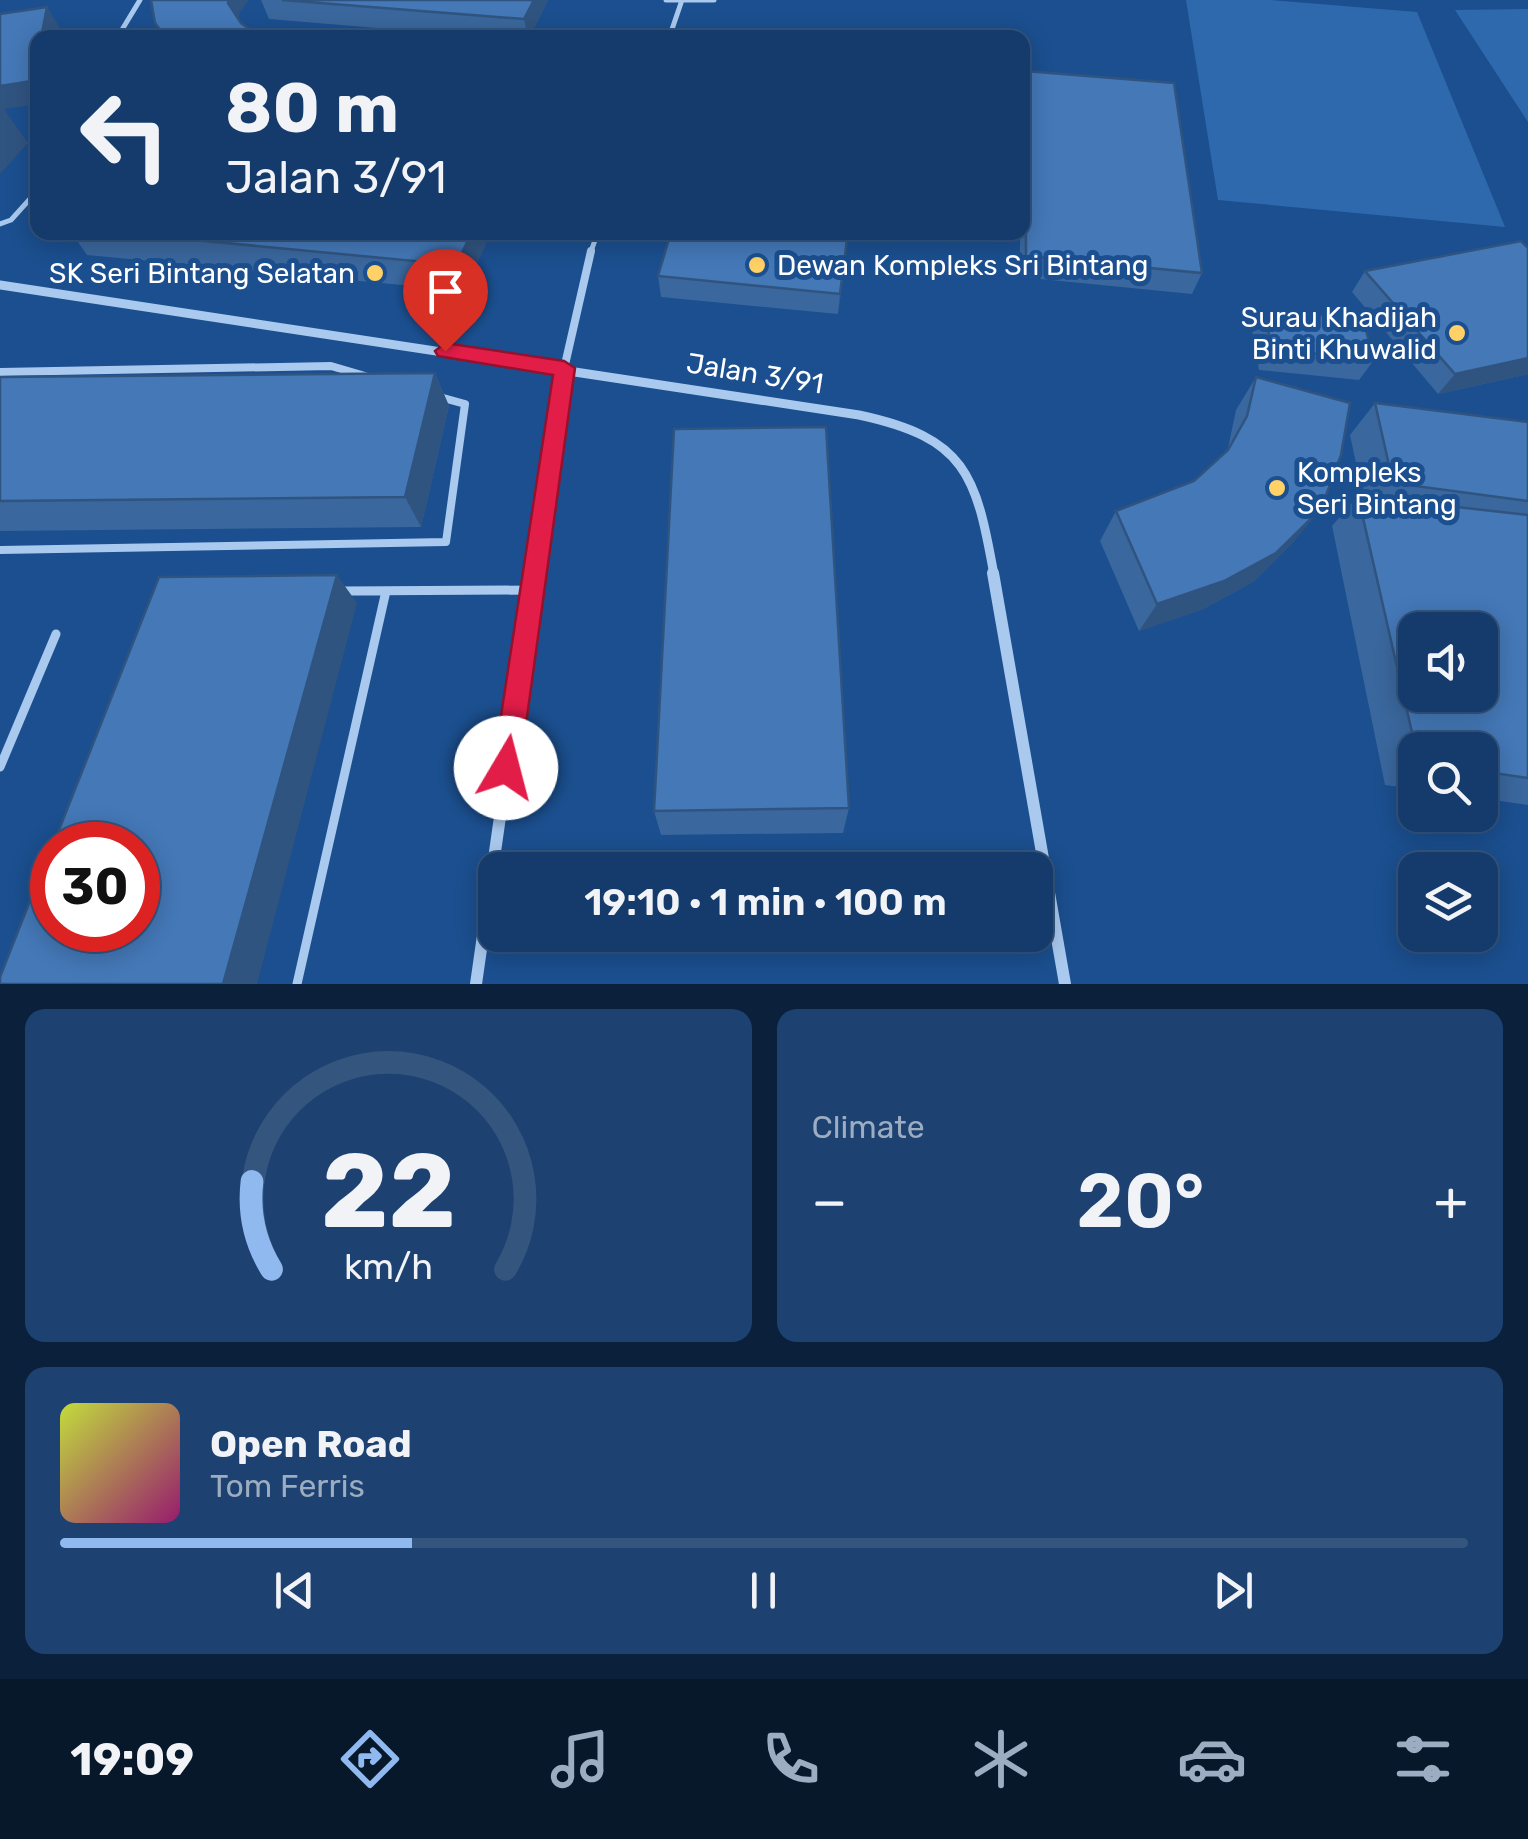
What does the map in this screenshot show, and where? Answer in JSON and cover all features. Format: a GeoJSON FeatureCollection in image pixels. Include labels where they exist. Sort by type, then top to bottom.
{"type":"FeatureCollection","features":[{"type":"Feature","properties":{"kind":"street","name":"Jalan 3/91"},"geometry":{"type":"LineString","coordinates":[[0,286],[564,368],[904,424],[940,441],[968,470],[982,508],[1065,984]]}},
{"type":"Feature","properties":{"kind":"street"},"geometry":{"type":"LineString","coordinates":[[476,984],[564,368]]}},
{"type":"Feature","properties":{"kind":"lane"},"geometry":{"type":"LineString","coordinates":[[123,30],[140,0]]}},
{"type":"Feature","properties":{"kind":"lane"},"geometry":{"type":"LineString","coordinates":[[666,0],[714,0]]}},
{"type":"Feature","properties":{"kind":"lane"},"geometry":{"type":"LineString","coordinates":[[672,30],[681,3]]}},
{"type":"Feature","properties":{"kind":"lane"},"geometry":{"type":"LineString","coordinates":[[0,224],[11,220],[30,199]]}},
{"type":"Feature","properties":{"kind":"lane"},"geometry":{"type":"LineString","coordinates":[[564,368],[583,273],[595,240]]}},
{"type":"Feature","properties":{"kind":"lane"},"geometry":{"type":"LineString","coordinates":[[0,372],[330,366],[369,377]]}},
{"type":"Feature","properties":{"kind":"lane"},"geometry":{"type":"LineString","coordinates":[[0,550],[446,542],[465,404],[426,393]]}},
{"type":"Feature","properties":{"kind":"lane"},"geometry":{"type":"LineString","coordinates":[[330,591],[533,590]]}},
{"type":"Feature","properties":{"kind":"lane"},"geometry":{"type":"LineString","coordinates":[[297,984],[386,591]]}},
{"type":"Feature","properties":{"kind":"lane"},"geometry":{"type":"LineString","coordinates":[[0,767],[56,634]]}},
{"type":"Feature","properties":{"kind":"shaded area"},"geometry":{"type":"Polygon","coordinates":[[[1186,0],[1269,0],[1417,12],[1505,227],[1218,200],[1186,0]]]}},
{"type":"Feature","properties":{"kind":"shaded area"},"geometry":{"type":"Polygon","coordinates":[[[1528,9],[1528,122],[1455,10],[1528,9]]]}},
{"type":"Feature","properties":{"kind":"building"},"geometry":{"type":"Polygon","coordinates":[[[151,0],[229,0],[241,23],[251,30],[160,30],[151,0]]]}},
{"type":"Feature","properties":{"kind":"building"},"geometry":{"type":"Polygon","coordinates":[[[282,0],[534,0],[524,19],[282,0]]]}},
{"type":"Feature","properties":{"kind":"building"},"geometry":{"type":"Polygon","coordinates":[[[47,7],[43,30],[30,30],[30,81],[0,86],[0,14],[47,7]]]}},
{"type":"Feature","properties":{"kind":"building"},"geometry":{"type":"Polygon","coordinates":[[[1030,71],[1174,83],[1202,273],[1026,256],[1026,240],[1030,240],[1030,71]]]}},
{"type":"Feature","properties":{"kind":"building"},"geometry":{"type":"Polygon","coordinates":[[[195,240],[468,240],[456,265],[195,240]]]}},
{"type":"Feature","properties":{"kind":"building","name":"Dewan Kompleks Sri Bintang"},"geometry":{"type":"Polygon","coordinates":[[[669,240],[847,240],[840,294],[658,276],[669,240]]]}},
{"type":"Feature","properties":{"kind":"building","name":"Surau Khadijah Binti Khuwalid"},"geometry":{"type":"Polygon","coordinates":[[[1521,241],[1528,248],[1528,358],[1455,374],[1365,271],[1521,241]]]}},
{"type":"Feature","properties":{"kind":"building"},"geometry":{"type":"Polygon","coordinates":[[[1264,310],[1363,319],[1374,360],[1272,349],[1264,310]]]}},
{"type":"Feature","properties":{"kind":"building"},"geometry":{"type":"Polygon","coordinates":[[[435,373],[405,497],[0,501],[0,377],[435,373]]]}},
{"type":"Feature","properties":{"kind":"building"},"geometry":{"type":"Polygon","coordinates":[[[1256,377],[1350,403],[1341,455],[1321,509],[1276,553],[1224,581],[1157,604],[1116,511],[1194,481],[1228,450],[1247,416],[1256,377]]]}},
{"type":"Feature","properties":{"kind":"building"},"geometry":{"type":"Polygon","coordinates":[[[1375,403],[1528,422],[1528,501],[1393,483],[1375,403]]]}},
{"type":"Feature","properties":{"kind":"building"},"geometry":{"type":"Polygon","coordinates":[[[826,427],[849,808],[654,811],[674,429],[826,427]]]}},
{"type":"Feature","properties":{"kind":"building"},"geometry":{"type":"Polygon","coordinates":[[[1358,496],[1528,515],[1528,778],[1498,774],[1498,732],[1412,732],[1407,712],[1498,712],[1498,612],[1398,612],[1398,671],[1358,496]]]}},
{"type":"Feature","properties":{"kind":"building"},"geometry":{"type":"Polygon","coordinates":[[[337,575],[223,984],[0,984],[30,901],[30,952],[160,952],[160,822],[62,822],[159,577],[337,575]]]}},
{"type":"Feature","properties":{"kind":"place","name":"Dewan Kompleks Sri Bintang"},"geometry":{"type":"Point","coordinates":[757,265]}},
{"type":"Feature","properties":{"kind":"place","name":"SK Seri Bintang Selatan"},"geometry":{"type":"Point","coordinates":[375,273]}},
{"type":"Feature","properties":{"kind":"place","name":"Surau Khadijah Binti Khuwalid"},"geometry":{"type":"Point","coordinates":[1457,333]}},
{"type":"Feature","properties":{"kind":"place","name":"Kompleks Seri Bintang"},"geometry":{"type":"Point","coordinates":[1277,488]}},
{"type":"Feature","properties":{"kind":"route"},"geometry":{"type":"LineString","coordinates":[[445,351],[564,368],[506,768]]}}]}
